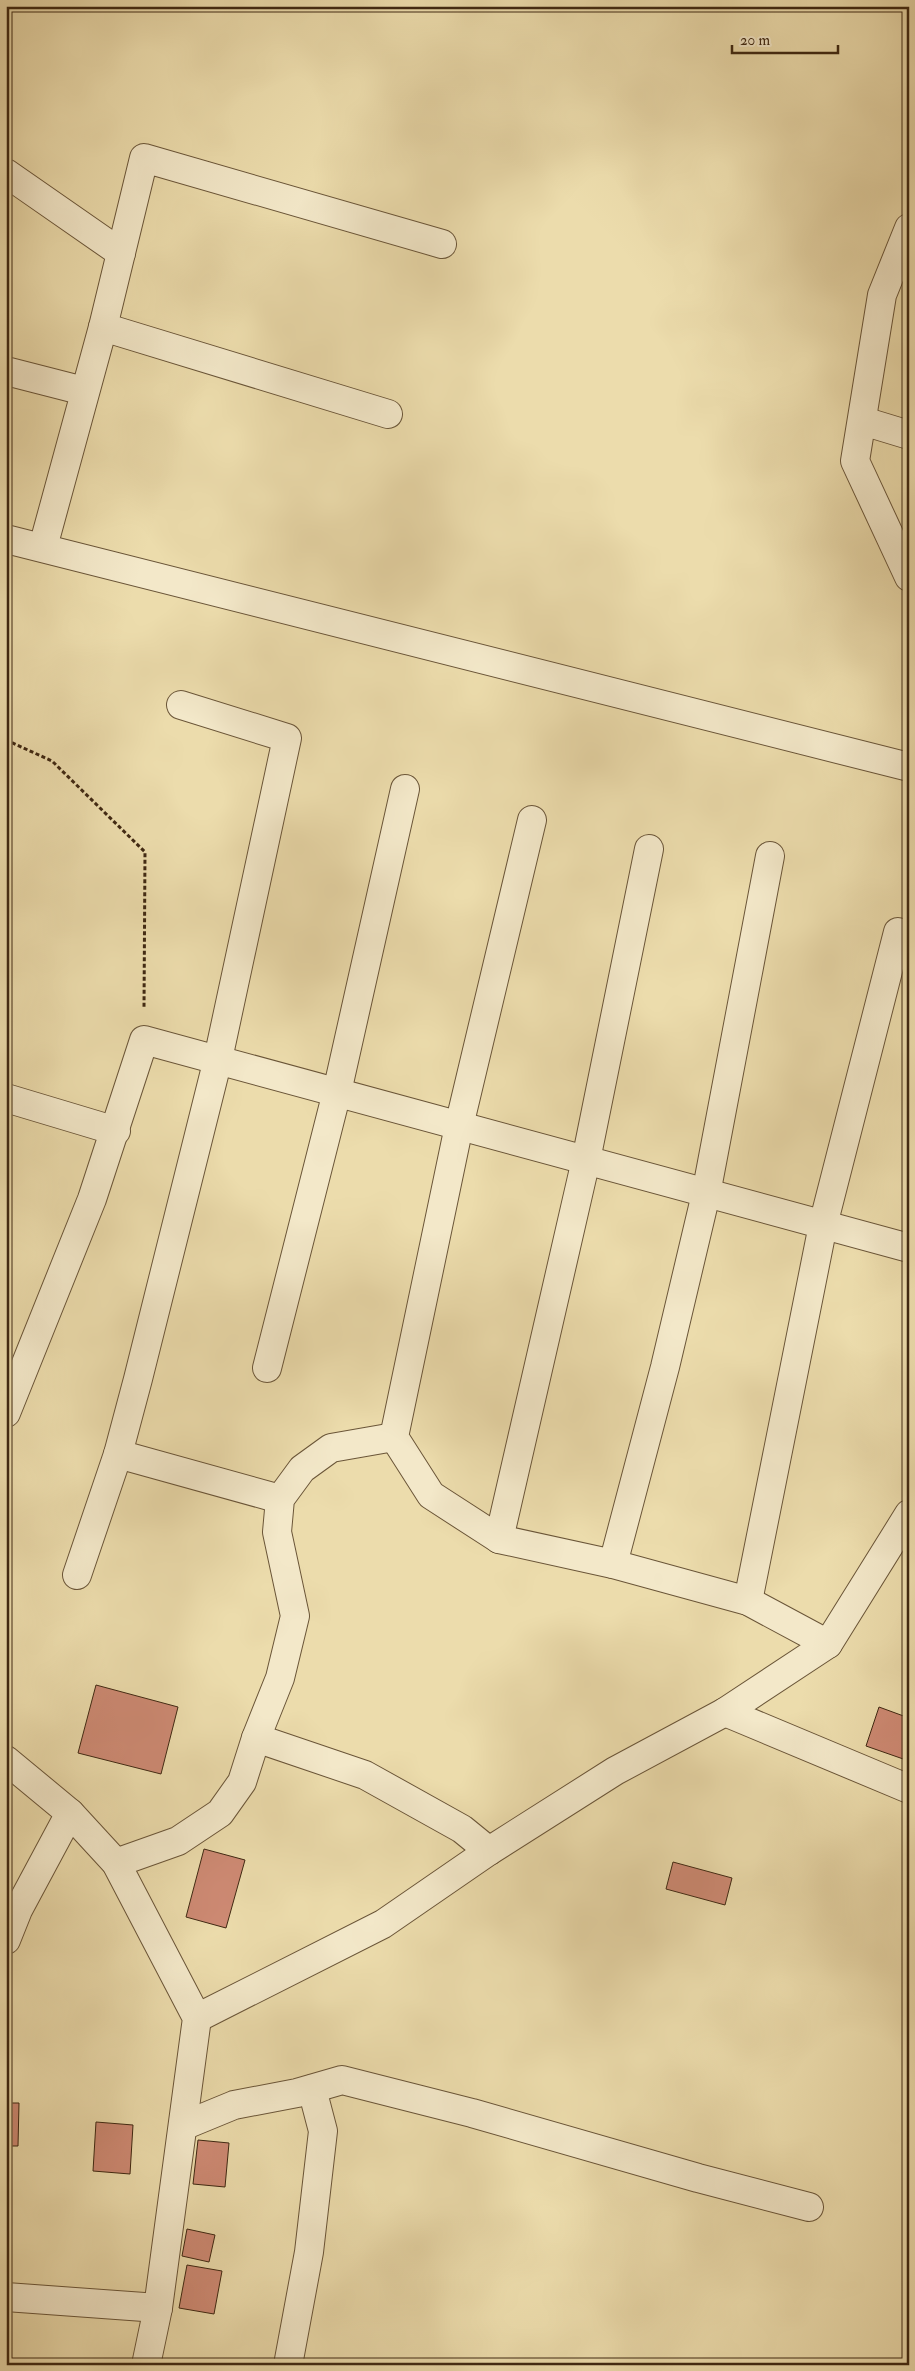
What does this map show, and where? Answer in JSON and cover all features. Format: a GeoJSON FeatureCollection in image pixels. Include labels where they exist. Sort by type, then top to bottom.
{"type":"FeatureCollection","features":[{"type":"Feature","properties":{"kind":"street"},"geometry":{"type":"LineString","coordinates":[[43,547],[103,327],[144,158],[442,244]]}},
{"type":"Feature","properties":{"kind":"street"},"geometry":{"type":"LineString","coordinates":[[6,173],[121,253]]}},
{"type":"Feature","properties":{"kind":"street"},"geometry":{"type":"LineString","coordinates":[[909,228],[882,295],[855,461],[909,577]]}},
{"type":"Feature","properties":{"kind":"street"},"geometry":{"type":"LineString","coordinates":[[103,327],[388,414]]}},
{"type":"Feature","properties":{"kind":"street"},"geometry":{"type":"LineString","coordinates":[[6,371],[84,391]]}},
{"type":"Feature","properties":{"kind":"street"},"geometry":{"type":"LineString","coordinates":[[863,421],[909,435]]}},
{"type":"Feature","properties":{"kind":"street"},"geometry":{"type":"LineString","coordinates":[[6,539],[909,767]]}},
{"type":"Feature","properties":{"kind":"street"},"geometry":{"type":"LineString","coordinates":[[76,1575],[118,1454],[218,1059],[287,738],[181,705]]}},
{"type":"Feature","properties":{"kind":"street"},"geometry":{"type":"LineString","coordinates":[[267,1368],[337,1092],[406,789]]}},
{"type":"Feature","properties":{"kind":"street"},"geometry":{"type":"LineString","coordinates":[[532,820],[459,1126],[394,1437],[431,1496],[499,1539],[613,1564],[748,1601],[828,1644]]}},
{"type":"Feature","properties":{"kind":"street"},"geometry":{"type":"LineString","coordinates":[[499,1539],[586,1160],[649,849]]}},
{"type":"Feature","properties":{"kind":"street"},"geometry":{"type":"LineString","coordinates":[[613,1564],[664,1368],[706,1194],[770,856]]}},
{"type":"Feature","properties":{"kind":"street"},"geometry":{"type":"LineString","coordinates":[[748,1601],[823,1225],[898,932]]}},
{"type":"Feature","properties":{"kind":"street"},"geometry":{"type":"LineString","coordinates":[[6,1413],[92,1199],[116,1131],[144,1040],[909,1248]]}},
{"type":"Feature","properties":{"kind":"street"},"geometry":{"type":"LineString","coordinates":[[6,1098],[116,1131]]}},
{"type":"Feature","properties":{"kind":"street"},"geometry":{"type":"LineString","coordinates":[[116,1863],[178,1841],[220,1814],[242,1782],[256,1738],[280,1678],[295,1616],[277,1532],[280,1499],[302,1469],[332,1448],[394,1437]]}},
{"type":"Feature","properties":{"kind":"street"},"geometry":{"type":"LineString","coordinates":[[118,1454],[280,1499]]}},
{"type":"Feature","properties":{"kind":"street"},"geometry":{"type":"LineString","coordinates":[[197,2018],[383,1924],[489,1851],[615,1771],[725,1712],[828,1644],[909,1514]]}},
{"type":"Feature","properties":{"kind":"street"},"geometry":{"type":"LineString","coordinates":[[725,1712],[909,1789]]}},
{"type":"Feature","properties":{"kind":"street"},"geometry":{"type":"LineString","coordinates":[[256,1738],[365,1775],[462,1829],[489,1851]]}},
{"type":"Feature","properties":{"kind":"street"},"geometry":{"type":"LineString","coordinates":[[6,1760],[70,1813],[116,1863],[197,2018],[158,2308],[146,2365]]}},
{"type":"Feature","properties":{"kind":"street"},"geometry":{"type":"LineString","coordinates":[[6,1940],[18,1910],[70,1813]]}},
{"type":"Feature","properties":{"kind":"street"},"geometry":{"type":"LineString","coordinates":[[183,2126],[234,2105],[312,2089],[342,2080],[472,2113],[571,2143],[809,2207]]}},
{"type":"Feature","properties":{"kind":"street"},"geometry":{"type":"LineString","coordinates":[[288,2365],[309,2252],[323,2131],[312,2089]]}},
{"type":"Feature","properties":{"kind":"street"},"geometry":{"type":"LineString","coordinates":[[6,2297],[158,2308]]}},
{"type":"Feature","properties":{"kind":"path"},"geometry":{"type":"LineString","coordinates":[[6,740],[52,760],[145,852],[144,1040]]}},
{"type":"Feature","properties":{"kind":"building"},"geometry":{"type":"Polygon","coordinates":[[[96,1685],[178,1707],[161,1774],[78,1753],[96,1685]]]}},
{"type":"Feature","properties":{"kind":"building"},"geometry":{"type":"Polygon","coordinates":[[[879,1707],[909,1718],[909,1761],[866,1746],[879,1707]]]}},
{"type":"Feature","properties":{"kind":"building"},"geometry":{"type":"Polygon","coordinates":[[[204,1849],[245,1860],[226,1928],[186,1917],[204,1849]]]}},
{"type":"Feature","properties":{"kind":"building"},"geometry":{"type":"Polygon","coordinates":[[[673,1862],[732,1878],[725,1905],[666,1889],[673,1862]]]}},
{"type":"Feature","properties":{"kind":"building"},"geometry":{"type":"Polygon","coordinates":[[[6,2103],[19,2103],[18,2146],[6,2146],[6,2103]]]}},
{"type":"Feature","properties":{"kind":"building"},"geometry":{"type":"Polygon","coordinates":[[[96,2122],[133,2125],[130,2174],[93,2171],[96,2122]]]}},
{"type":"Feature","properties":{"kind":"building"},"geometry":{"type":"Polygon","coordinates":[[[198,2140],[229,2143],[225,2187],[193,2184],[198,2140]]]}},
{"type":"Feature","properties":{"kind":"building"},"geometry":{"type":"Polygon","coordinates":[[[187,2229],[215,2235],[209,2262],[182,2256],[187,2229]]]}},
{"type":"Feature","properties":{"kind":"building"},"geometry":{"type":"Polygon","coordinates":[[[187,2265],[222,2271],[214,2314],[179,2308],[187,2265]]]}}]}
